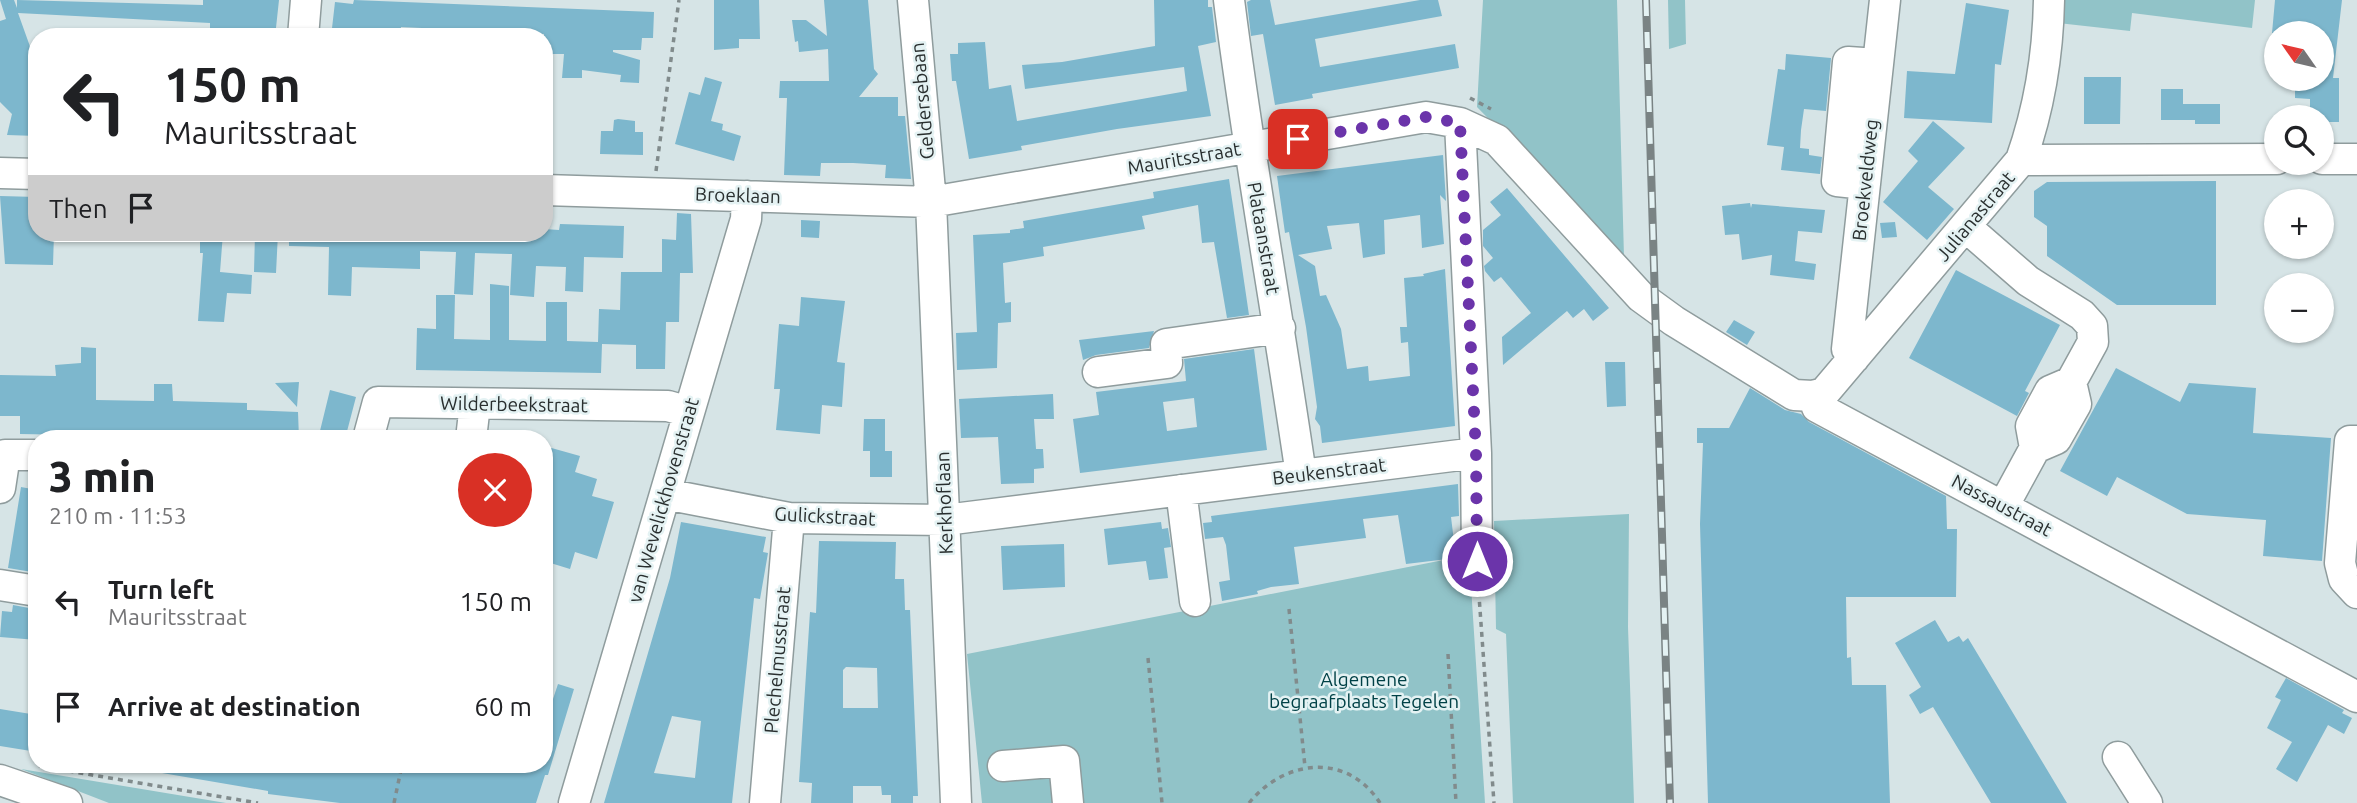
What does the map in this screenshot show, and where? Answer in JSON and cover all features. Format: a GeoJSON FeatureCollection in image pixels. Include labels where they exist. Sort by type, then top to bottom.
{"type":"FeatureCollection","features":[{"type":"Feature","properties":{"kind":"street"},"geometry":{"type":"LineString","coordinates":[[304,28],[306,0]]}},
{"type":"Feature","properties":{"kind":"street","name":"Geldersebaan"},"geometry":{"type":"LineString","coordinates":[[914,0],[931,202]]}},
{"type":"Feature","properties":{"kind":"street","name":"Plataanstraat"},"geometry":{"type":"LineString","coordinates":[[1229,0],[1248,147],[1280,328],[1301,475]]}},
{"type":"Feature","properties":{"kind":"street","name":"Broekveldweg"},"geometry":{"type":"LineString","coordinates":[[1854,358],[1847,349],[1885,0]]}},
{"type":"Feature","properties":{"kind":"street"},"geometry":{"type":"LineString","coordinates":[[2021,160],[2034,123],[2048,34],[2049,0]]}},
{"type":"Feature","properties":{"kind":"street","name":"Mauritsstraat"},"geometry":{"type":"LineString","coordinates":[[931,202],[1426,117],[1460,123],[1497,140],[1641,297],[1655,307]]}},
{"type":"Feature","properties":{"kind":"street"},"geometry":{"type":"LineString","coordinates":[[1460,123],[1476,453],[1477,561]]}},
{"type":"Feature","properties":{"kind":"street","name":"Julianastraat"},"geometry":{"type":"LineString","coordinates":[[1812,396],[1824,393],[2021,160],[2264,159]]}},
{"type":"Feature","properties":{"kind":"street"},"geometry":{"type":"LineString","coordinates":[[2334,159],[2357,159]]}},
{"type":"Feature","properties":{"kind":"street"},"geometry":{"type":"LineString","coordinates":[[0,173],[28,174]]}},
{"type":"Feature","properties":{"kind":"street","name":"Broeklaan"},"geometry":{"type":"LineString","coordinates":[[553,190],[931,202]]}},
{"type":"Feature","properties":{"kind":"street","name":"van Wevelickhovenstraat"},"geometry":{"type":"LineString","coordinates":[[574,803],[746,219],[747,196]]}},
{"type":"Feature","properties":{"kind":"street","name":"Kerkhoflaan"},"geometry":{"type":"LineString","coordinates":[[931,202],[956,803]]}},
{"type":"Feature","properties":{"kind":"street"},"geometry":{"type":"LineString","coordinates":[[1966,227],[2028,281],[2082,315],[2092,326],[2093,342],[2071,382],[2050,391],[2031,426],[2035,448],[2004,505]]}},
{"type":"Feature","properties":{"kind":"street","name":"Nassaustraat"},"geometry":{"type":"LineString","coordinates":[[1655,307],[1712,347],[1794,395],[1812,396],[1817,407],[2004,505],[2357,697]]}},
{"type":"Feature","properties":{"kind":"street"},"geometry":{"type":"LineString","coordinates":[[1098,372],[1167,363],[1166,344],[1280,328]]}},
{"type":"Feature","properties":{"kind":"street","name":"Wilderbeekstraat"},"geometry":{"type":"LineString","coordinates":[[370,430],[378,402],[668,406],[689,412]]}},
{"type":"Feature","properties":{"kind":"street"},"geometry":{"type":"LineString","coordinates":[[472,430],[475,404]]}},
{"type":"Feature","properties":{"kind":"street"},"geometry":{"type":"LineString","coordinates":[[2357,441],[2350,441],[2340,563],[2344,579],[2357,593]]}},
{"type":"Feature","properties":{"kind":"street","name":"Beukenstraat"},"geometry":{"type":"LineString","coordinates":[[945,520],[1476,453]]}},
{"type":"Feature","properties":{"kind":"street"},"geometry":{"type":"LineString","coordinates":[[0,488],[5,455],[28,455]]}},
{"type":"Feature","properties":{"kind":"street"},"geometry":{"type":"LineString","coordinates":[[1181,490],[1195,601]]}},
{"type":"Feature","properties":{"kind":"street","name":"Gulickstraat"},"geometry":{"type":"LineString","coordinates":[[665,494],[789,518],[945,520]]}},
{"type":"Feature","properties":{"kind":"street","name":"Plechelmusstraat"},"geometry":{"type":"LineString","coordinates":[[765,803],[789,518]]}},
{"type":"Feature","properties":{"kind":"street"},"geometry":{"type":"LineString","coordinates":[[0,585],[28,590]]}},
{"type":"Feature","properties":{"kind":"street"},"geometry":{"type":"LineString","coordinates":[[2118,757],[2147,803]]}},
{"type":"Feature","properties":{"kind":"street"},"geometry":{"type":"LineString","coordinates":[[1003,766],[1064,761],[1068,803]]}},
{"type":"Feature","properties":{"kind":"street"},"geometry":{"type":"LineString","coordinates":[[0,780],[67,803]]}},
{"type":"Feature","properties":{"kind":"path"},"geometry":{"type":"LineString","coordinates":[[653,193],[680,0]]}},
{"type":"Feature","properties":{"kind":"path"},"geometry":{"type":"LineString","coordinates":[[1477,561],[1494,803]]}},
{"type":"Feature","properties":{"kind":"path"},"geometry":{"type":"LineString","coordinates":[[1289,609],[1305,767]]}},
{"type":"Feature","properties":{"kind":"path"},"geometry":{"type":"LineString","coordinates":[[1448,654],[1455,803]]}},
{"type":"Feature","properties":{"kind":"path"},"geometry":{"type":"LineString","coordinates":[[1148,658],[1162,803]]}},
{"type":"Feature","properties":{"kind":"path"},"geometry":{"type":"LineString","coordinates":[[1249,803],[1262,787],[1282,774],[1305,767],[1330,768],[1353,776],[1373,792],[1380,803]]}},
{"type":"Feature","properties":{"kind":"path"},"geometry":{"type":"LineString","coordinates":[[80,773],[258,803]]}},
{"type":"Feature","properties":{"kind":"path"},"geometry":{"type":"LineString","coordinates":[[394,803],[400,773]]}},
{"type":"Feature","properties":{"kind":"green space"},"geometry":{"type":"Polygon","coordinates":[[[1483,0],[1617,0],[1624,257],[1477,107],[1483,0]]]}},
{"type":"Feature","properties":{"kind":"green space"},"geometry":{"type":"Polygon","coordinates":[[[1668,0],[1685,0],[1686,44],[1669,49],[1668,0]]]}},
{"type":"Feature","properties":{"kind":"green space"},"geometry":{"type":"Polygon","coordinates":[[[2058,0],[2255,0],[2252,28],[2132,13],[2130,31],[2058,23],[2058,0]]]}},
{"type":"Feature","properties":{"kind":"green space"},"geometry":{"type":"Polygon","coordinates":[[[1629,514],[1628,627],[1634,803],[1513,803],[1506,634],[1496,629],[1494,521],[1629,514]]]}},
{"type":"Feature","properties":{"kind":"green space","name":"Algemene begraafplaats Tegelen"},"geometry":{"type":"Polygon","coordinates":[[[1469,555],[1485,803],[982,803],[967,654],[1469,555]]]}},
{"type":"Feature","properties":{"kind":"green space"},"geometry":{"type":"Polygon","coordinates":[[[31,773],[226,803],[109,803],[31,773]]]}},
{"type":"Feature","properties":{"kind":"building"},"geometry":{"type":"Polygon","coordinates":[[[0,0],[14,0],[17,8],[17,0],[203,5],[203,0],[279,0],[276,28],[210,28],[210,23],[18,13],[28,41],[28,136],[7,135],[12,114],[0,102],[0,21],[6,19],[0,0]]]}},
{"type":"Feature","properties":{"kind":"building"},"geometry":{"type":"Polygon","coordinates":[[[354,0],[654,12],[653,38],[642,38],[641,50],[613,50],[640,60],[639,83],[620,82],[621,75],[582,70],[582,78],[562,78],[564,54],[553,54],[553,28],[332,28],[335,2],[353,4],[354,0]]]}},
{"type":"Feature","properties":{"kind":"building"},"geometry":{"type":"Polygon","coordinates":[[[714,0],[759,0],[760,39],[739,39],[739,48],[714,50],[714,0]]]}},
{"type":"Feature","properties":{"kind":"building"},"geometry":{"type":"Polygon","coordinates":[[[824,0],[868,0],[874,69],[878,74],[859,97],[898,97],[898,116],[905,116],[911,179],[885,178],[886,165],[853,163],[821,163],[820,176],[784,175],[787,98],[779,98],[780,81],[829,81],[828,49],[799,52],[792,20],[806,20],[827,36],[824,0]]]}},
{"type":"Feature","properties":{"kind":"building"},"geometry":{"type":"Polygon","coordinates":[[[1154,0],[1208,0],[1208,7],[1212,7],[1216,42],[1198,46],[1211,116],[1021,146],[1022,150],[969,159],[956,81],[952,81],[950,54],[958,54],[958,43],[985,42],[989,89],[1011,85],[1017,121],[1187,91],[1184,67],[1025,89],[1022,65],[1062,62],[1155,46],[1154,0]]]}},
{"type":"Feature","properties":{"kind":"building"},"geometry":{"type":"Polygon","coordinates":[[[1270,0],[1275,25],[1420,0],[1438,0],[1442,16],[1315,39],[1320,67],[1455,44],[1459,68],[1312,94],[1313,98],[1275,105],[1263,34],[1251,36],[1247,2],[1270,0]]]}},
{"type":"Feature","properties":{"kind":"building"},"geometry":{"type":"Polygon","coordinates":[[[2275,0],[2342,0],[2334,69],[2334,21],[2273,21],[2275,0]]]}},
{"type":"Feature","properties":{"kind":"building"},"geometry":{"type":"Polygon","coordinates":[[[1966,3],[2009,10],[2001,65],[1995,64],[1992,123],[1904,118],[1907,71],[1955,74],[1966,3]]]}},
{"type":"Feature","properties":{"kind":"building"},"geometry":{"type":"Polygon","coordinates":[[[1786,54],[1831,58],[1826,111],[1804,109],[1801,130],[1800,148],[1809,149],[1809,155],[1822,157],[1820,174],[1781,170],[1784,147],[1767,145],[1778,69],[1785,70],[1786,54]]]}},
{"type":"Feature","properties":{"kind":"building"},"geometry":{"type":"Polygon","coordinates":[[[705,77],[722,82],[711,121],[723,124],[722,130],[741,136],[734,161],[675,144],[689,92],[700,95],[705,77]]]}},
{"type":"Feature","properties":{"kind":"building"},"geometry":{"type":"Polygon","coordinates":[[[2084,77],[2121,77],[2120,124],[2084,124],[2084,77]]]}},
{"type":"Feature","properties":{"kind":"building"},"geometry":{"type":"Polygon","coordinates":[[[2334,78],[2339,78],[2339,122],[2334,122],[2334,105],[2310,105],[2310,99],[2295,98],[2295,91],[2334,91],[2334,78]]]}},
{"type":"Feature","properties":{"kind":"building"},"geometry":{"type":"Polygon","coordinates":[[[2161,89],[2183,89],[2183,104],[2220,104],[2220,124],[2195,124],[2195,120],[2161,120],[2161,89]]]}},
{"type":"Feature","properties":{"kind":"building"},"geometry":{"type":"Polygon","coordinates":[[[614,120],[635,121],[635,132],[643,132],[643,155],[600,154],[601,131],[613,131],[614,120]]]}},
{"type":"Feature","properties":{"kind":"building"},"geometry":{"type":"Polygon","coordinates":[[[1933,121],[1965,148],[1928,187],[1954,209],[1927,240],[1883,202],[1918,161],[1908,151],[1933,121]]]}},
{"type":"Feature","properties":{"kind":"building"},"geometry":{"type":"Polygon","coordinates":[[[1443,155],[1446,201],[1440,195],[1444,244],[1422,248],[1420,215],[1384,220],[1385,254],[1363,258],[1359,223],[1327,226],[1332,249],[1298,255],[1315,266],[1320,296],[1326,295],[1341,329],[1347,369],[1368,366],[1369,381],[1410,376],[1408,342],[1401,343],[1400,327],[1407,327],[1404,278],[1424,276],[1423,274],[1445,269],[1455,426],[1322,443],[1320,426],[1315,419],[1317,407],[1306,327],[1289,232],[1285,233],[1277,176],[1443,155]]]}},
{"type":"Feature","properties":{"kind":"building"},"geometry":{"type":"Polygon","coordinates":[[[1229,179],[1249,315],[1227,318],[1214,242],[1202,243],[1198,205],[1142,216],[1145,229],[1043,247],[1044,256],[1003,263],[1005,303],[1011,302],[1011,322],[998,323],[997,368],[957,370],[956,333],[977,332],[973,235],[1010,233],[1010,230],[1024,228],[1023,221],[1154,198],[1153,192],[1229,179]]]}},
{"type":"Feature","properties":{"kind":"building"},"geometry":{"type":"Polygon","coordinates":[[[2216,181],[2216,305],[2117,305],[2047,256],[2047,226],[2034,217],[2034,191],[2047,182],[2216,181]]]}},
{"type":"Feature","properties":{"kind":"building"},"geometry":{"type":"Polygon","coordinates":[[[1507,188],[1609,308],[1593,321],[1584,309],[1573,318],[1567,311],[1503,365],[1502,337],[1531,313],[1501,277],[1494,282],[1484,266],[1493,258],[1483,246],[1483,230],[1501,215],[1490,202],[1507,188]]]}},
{"type":"Feature","properties":{"kind":"building"},"geometry":{"type":"Polygon","coordinates":[[[0,196],[28,197],[28,242],[54,242],[53,265],[5,264],[0,196]]]}},
{"type":"Feature","properties":{"kind":"building"},"geometry":{"type":"Polygon","coordinates":[[[1750,203],[1751,208],[1752,204],[1825,210],[1822,233],[1798,231],[1795,261],[1816,264],[1814,280],[1770,275],[1772,255],[1742,260],[1739,234],[1725,235],[1722,206],[1750,203]]]}},
{"type":"Feature","properties":{"kind":"building"},"geometry":{"type":"Polygon","coordinates":[[[677,213],[691,214],[693,273],[680,273],[679,322],[666,322],[665,369],[636,369],[636,345],[602,344],[601,373],[416,370],[417,328],[436,329],[436,295],[455,295],[454,339],[490,340],[490,284],[509,286],[509,340],[546,341],[546,302],[567,302],[567,341],[598,342],[599,309],[620,310],[621,272],[662,272],[662,239],[676,240],[677,213]]]}},
{"type":"Feature","properties":{"kind":"building"},"geometry":{"type":"Polygon","coordinates":[[[801,220],[820,221],[819,238],[801,237],[801,220]]]}},
{"type":"Feature","properties":{"kind":"building"},"geometry":{"type":"Polygon","coordinates":[[[1895,222],[1897,237],[1882,238],[1880,223],[1895,222]]]}},
{"type":"Feature","properties":{"kind":"building"},"geometry":{"type":"Polygon","coordinates":[[[560,224],[624,226],[623,258],[584,257],[583,292],[565,291],[566,267],[536,266],[534,297],[510,295],[512,254],[475,253],[473,295],[454,294],[456,252],[420,251],[420,269],[352,267],[351,296],[328,295],[329,247],[289,246],[289,242],[553,242],[553,230],[559,230],[560,224]]]}},
{"type":"Feature","properties":{"kind":"building"},"geometry":{"type":"Polygon","coordinates":[[[200,242],[222,242],[220,272],[252,275],[251,294],[227,293],[224,322],[198,321],[203,253],[200,253],[200,242]]]}},
{"type":"Feature","properties":{"kind":"building"},"geometry":{"type":"Polygon","coordinates":[[[255,242],[278,242],[276,273],[254,272],[255,242]]]}},
{"type":"Feature","properties":{"kind":"building"},"geometry":{"type":"Polygon","coordinates":[[[1956,270],[2060,325],[2025,391],[2029,393],[2017,416],[1909,358],[1956,270]]]}},
{"type":"Feature","properties":{"kind":"building"},"geometry":{"type":"Polygon","coordinates":[[[801,297],[845,301],[837,362],[845,363],[842,407],[822,405],[820,434],[776,430],[780,389],[774,389],[779,324],[799,326],[801,297]]]}},
{"type":"Feature","properties":{"kind":"building"},"geometry":{"type":"Polygon","coordinates":[[[1734,320],[1755,332],[1747,345],[1726,332],[1734,320]]]}},
{"type":"Feature","properties":{"kind":"building"},"geometry":{"type":"Polygon","coordinates":[[[1154,331],[1149,348],[1096,355],[1083,360],[1079,340],[1154,331]]]}},
{"type":"Feature","properties":{"kind":"building"},"geometry":{"type":"Polygon","coordinates":[[[81,347],[96,348],[96,400],[154,401],[154,384],[172,384],[173,401],[247,403],[247,410],[298,412],[299,430],[28,430],[28,434],[20,434],[20,416],[0,416],[0,375],[56,376],[55,365],[81,363],[81,347]]]}},
{"type":"Feature","properties":{"kind":"building"},"geometry":{"type":"Polygon","coordinates":[[[1254,349],[1267,450],[1080,473],[1073,419],[1099,415],[1096,392],[1186,381],[1184,359],[1254,349]],[[1194,398],[1163,402],[1167,431],[1197,427],[1194,398]]]}},
{"type":"Feature","properties":{"kind":"building"},"geometry":{"type":"Polygon","coordinates":[[[1605,362],[1625,362],[1626,406],[1607,407],[1605,362]]]}},
{"type":"Feature","properties":{"kind":"building"},"geometry":{"type":"Polygon","coordinates":[[[2116,368],[2180,402],[2189,383],[2256,388],[2253,433],[2331,438],[2322,561],[2263,556],[2266,520],[2187,514],[2117,477],[2107,496],[2060,471],[2116,368]]]}},
{"type":"Feature","properties":{"kind":"building"},"geometry":{"type":"Polygon","coordinates":[[[299,382],[297,407],[275,383],[299,382]]]}},
{"type":"Feature","properties":{"kind":"building"},"geometry":{"type":"Polygon","coordinates":[[[1750,388],[1785,410],[1801,414],[1809,422],[1946,496],[1947,529],[1957,529],[1956,597],[1846,597],[1847,658],[1851,657],[1852,685],[1886,685],[1890,803],[1708,803],[1700,524],[1703,443],[1697,443],[1697,428],[1729,428],[1750,388]]]}},
{"type":"Feature","properties":{"kind":"building"},"geometry":{"type":"Polygon","coordinates":[[[330,390],[356,397],[347,430],[320,430],[330,390]]]}},
{"type":"Feature","properties":{"kind":"building"},"geometry":{"type":"Polygon","coordinates":[[[1053,394],[1054,419],[1034,419],[1036,449],[1043,449],[1044,468],[1034,469],[1034,483],[1001,484],[998,437],[961,438],[959,399],[1053,394]]]}},
{"type":"Feature","properties":{"kind":"building"},"geometry":{"type":"Polygon","coordinates":[[[864,419],[885,419],[885,451],[892,451],[892,477],[870,477],[870,451],[863,451],[864,419]]]}},
{"type":"Feature","properties":{"kind":"building"},"geometry":{"type":"Polygon","coordinates":[[[553,448],[580,456],[575,472],[597,479],[592,496],[614,502],[597,559],[575,552],[570,569],[553,564],[553,448]]]}},
{"type":"Feature","properties":{"kind":"building"},"geometry":{"type":"Polygon","coordinates":[[[1458,484],[1459,516],[1451,517],[1456,558],[1406,564],[1398,515],[1363,519],[1366,538],[1294,547],[1299,584],[1271,587],[1257,591],[1258,594],[1222,601],[1219,582],[1230,580],[1226,545],[1223,537],[1205,539],[1203,523],[1212,522],[1211,516],[1458,484]]]}},
{"type":"Feature","properties":{"kind":"building"},"geometry":{"type":"Polygon","coordinates":[[[21,487],[28,488],[28,571],[8,568],[21,487]]]}},
{"type":"Feature","properties":{"kind":"building"},"geometry":{"type":"Polygon","coordinates":[[[681,522],[766,537],[763,552],[768,553],[760,599],[754,598],[732,803],[604,803],[670,578],[681,522]],[[672,716],[654,773],[695,778],[701,721],[672,716]]]}},
{"type":"Feature","properties":{"kind":"building"},"geometry":{"type":"Polygon","coordinates":[[[1161,522],[1162,529],[1168,528],[1171,547],[1164,548],[1168,578],[1149,580],[1146,561],[1108,565],[1104,529],[1161,522]]]}},
{"type":"Feature","properties":{"kind":"building"},"geometry":{"type":"Polygon","coordinates":[[[819,541],[896,542],[895,579],[904,579],[905,610],[910,610],[918,796],[913,796],[913,803],[891,803],[891,795],[882,795],[881,786],[853,786],[853,803],[811,803],[812,783],[799,782],[810,612],[816,613],[819,541]],[[846,667],[843,670],[843,708],[878,708],[877,668],[846,667]]]}},
{"type":"Feature","properties":{"kind":"building"},"geometry":{"type":"Polygon","coordinates":[[[1064,544],[1065,587],[1003,590],[1001,546],[1064,544]]]}},
{"type":"Feature","properties":{"kind":"building"},"geometry":{"type":"Polygon","coordinates":[[[13,605],[28,608],[28,639],[0,637],[2,611],[12,612],[13,605]]]}},
{"type":"Feature","properties":{"kind":"building"},"geometry":{"type":"Polygon","coordinates":[[[1935,620],[1948,642],[1959,636],[1963,642],[1968,638],[2067,803],[1991,803],[1933,707],[1920,714],[1909,695],[1921,687],[1895,643],[1935,620]]]}},
{"type":"Feature","properties":{"kind":"building"},"geometry":{"type":"Polygon","coordinates":[[[2286,678],[2344,710],[2342,713],[2352,718],[2344,734],[2328,725],[2297,782],[2276,769],[2292,742],[2267,728],[2281,700],[2275,697],[2286,678]]]}},
{"type":"Feature","properties":{"kind":"building"},"geometry":{"type":"Polygon","coordinates":[[[558,684],[574,689],[553,758],[553,699],[558,684]]]}},
{"type":"Feature","properties":{"kind":"building"},"geometry":{"type":"Polygon","coordinates":[[[0,709],[28,714],[28,751],[0,746],[0,709]]]}},
{"type":"Feature","properties":{"kind":"building"},"geometry":{"type":"Polygon","coordinates":[[[162,773],[549,773],[545,775],[536,803],[340,803],[268,794],[268,791],[162,773]]]}},
{"type":"Feature","properties":{"kind":"railway"},"geometry":{"type":"LineString","coordinates":[[1646,0],[1670,803]]}},
{"type":"Feature","properties":{"kind":"route"},"geometry":{"type":"LineString","coordinates":[[1298,139],[1426,117],[1460,123],[1476,453],[1477,561]]}}]}
